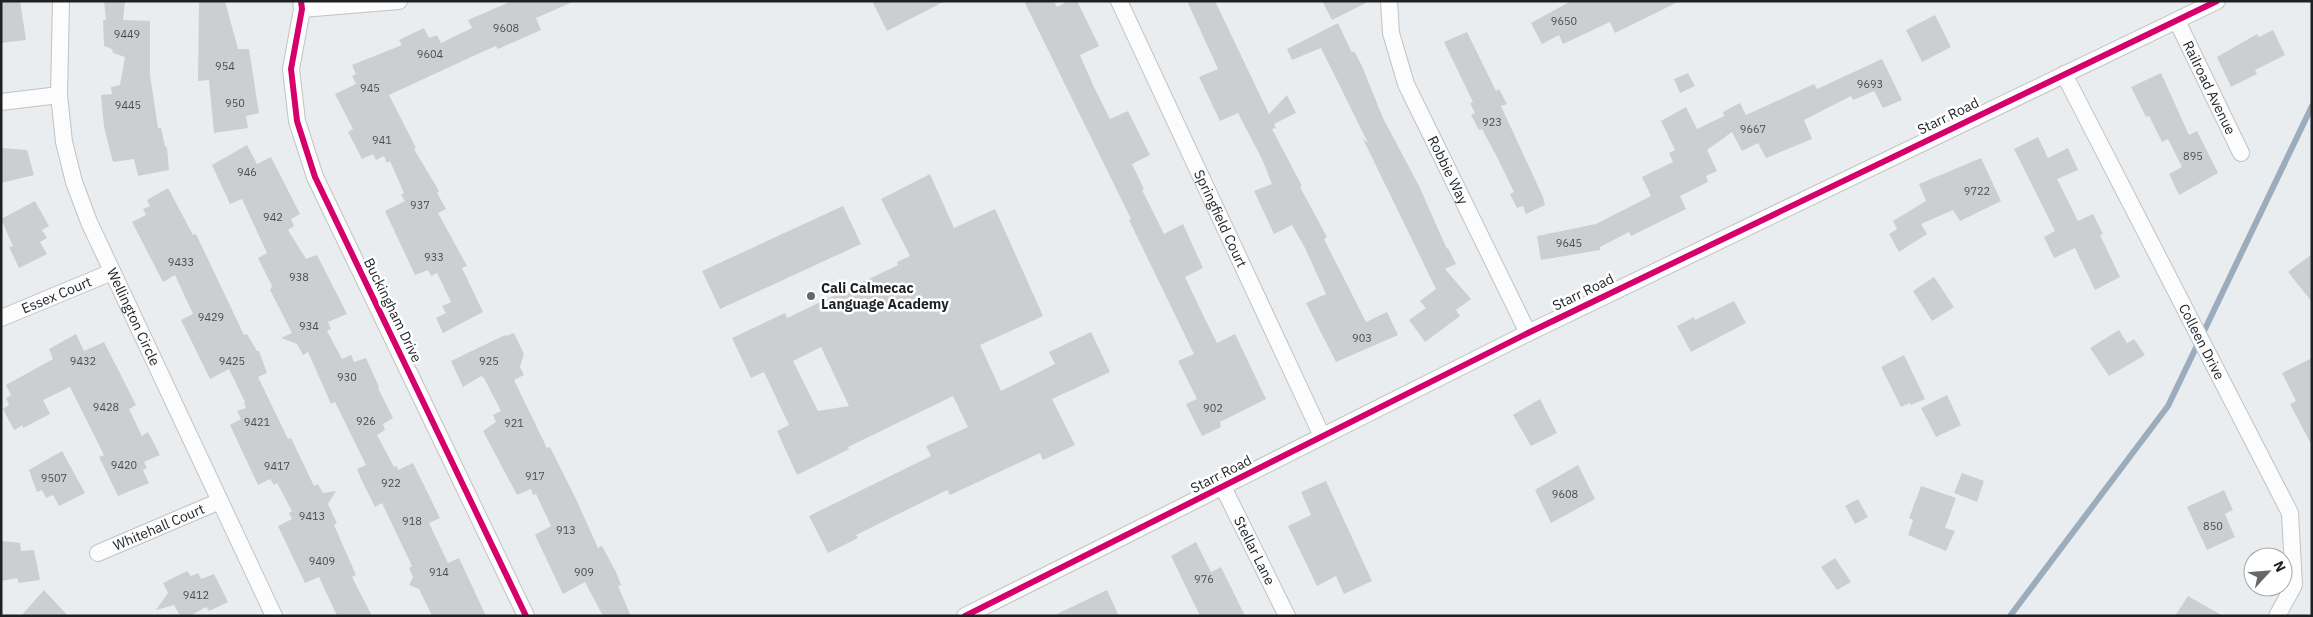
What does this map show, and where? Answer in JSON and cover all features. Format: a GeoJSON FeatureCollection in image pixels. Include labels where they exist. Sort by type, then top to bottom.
{"type":"FeatureCollection","features":[{"type":"Feature","properties":{"kind":"street","name":"Wellington Circle"},"geometry":{"type":"LineString","coordinates":[[61,1],[59,95],[64,142],[74,182],[89,222],[112,272],[274,616]]}},
{"type":"Feature","properties":{"kind":"street"},"geometry":{"type":"LineString","coordinates":[[302,5],[399,1]]}},
{"type":"Feature","properties":{"kind":"street","name":"Springfield Court"},"geometry":{"type":"LineString","coordinates":[[1120,1],[1322,436]]}},
{"type":"Feature","properties":{"kind":"street","name":"Robbie Way"},"geometry":{"type":"LineString","coordinates":[[1390,1],[1391,33],[1406,84],[1528,333]]}},
{"type":"Feature","properties":{"kind":"street","name":"Starr Road"},"geometry":{"type":"LineString","coordinates":[[965,616],[1528,333],[2217,1]]}},
{"type":"Feature","properties":{"kind":"street","name":"Buckingham Drive"},"geometry":{"type":"LineString","coordinates":[[302,5],[291,69],[297,121],[315,177],[526,616]]}},
{"type":"Feature","properties":{"kind":"street","name":"Railroad Avenue"},"geometry":{"type":"LineString","coordinates":[[2177,21],[2241,153]]}},
{"type":"Feature","properties":{"kind":"street","name":"Colleen Drive"},"geometry":{"type":"LineString","coordinates":[[2064,74],[2290,513],[2294,585],[2276,616]]}},
{"type":"Feature","properties":{"kind":"street"},"geometry":{"type":"LineString","coordinates":[[1,102],[59,95]]}},
{"type":"Feature","properties":{"kind":"street","name":"Essex Court"},"geometry":{"type":"LineString","coordinates":[[1,318],[112,272]]}},
{"type":"Feature","properties":{"kind":"street","name":"Stellar Lane"},"geometry":{"type":"LineString","coordinates":[[1223,487],[1287,616]]}},
{"type":"Feature","properties":{"kind":"street","name":"Whitehall Court"},"geometry":{"type":"LineString","coordinates":[[98,553],[220,501]]}},
{"type":"Feature","properties":{"kind":"building"},"geometry":{"type":"Polygon","coordinates":[[[1,1],[20,1],[26,40],[1,43],[1,1]]]}},
{"type":"Feature","properties":{"kind":"building"},"geometry":{"type":"Polygon","coordinates":[[[104,1],[125,1],[123,20],[150,21],[150,75],[158,128],[161,128],[167,148],[169,170],[138,176],[134,159],[113,162],[104,127],[101,95],[112,94],[111,87],[120,85],[125,57],[113,53],[112,49],[104,46],[103,20],[106,20],[104,1]]]}},
{"type":"Feature","properties":{"kind":"building"},"geometry":{"type":"Polygon","coordinates":[[[199,1],[225,1],[238,49],[249,49],[259,113],[246,116],[248,128],[214,133],[209,80],[198,81],[199,1]]]}},
{"type":"Feature","properties":{"kind":"building"},"geometry":{"type":"Polygon","coordinates":[[[512,1],[575,1],[536,18],[541,30],[498,49],[496,46],[389,95],[416,148],[414,149],[439,191],[437,193],[446,209],[438,213],[467,266],[462,268],[483,312],[443,333],[436,318],[446,313],[442,306],[451,302],[437,273],[431,276],[428,270],[415,275],[385,211],[405,201],[401,195],[404,193],[390,161],[387,163],[384,156],[376,160],[373,154],[362,159],[348,132],[353,129],[335,94],[356,84],[352,76],[356,74],[352,65],[402,45],[399,40],[424,28],[429,38],[437,35],[441,43],[472,28],[468,20],[512,1]]]}},
{"type":"Feature","properties":{"kind":"building"},"geometry":{"type":"Polygon","coordinates":[[[872,1],[945,1],[887,31],[872,1]]]}},
{"type":"Feature","properties":{"kind":"building"},"geometry":{"type":"Polygon","coordinates":[[[1024,1],[1054,1],[1057,7],[1068,1],[1077,1],[1099,46],[1080,55],[1093,85],[1110,119],[1128,111],[1150,155],[1132,164],[1144,189],[1142,190],[1164,234],[1183,224],[1203,268],[1185,277],[1217,343],[1235,334],[1266,399],[1220,422],[1221,427],[1202,436],[1186,404],[1197,399],[1178,361],[1194,354],[1129,220],[1131,219],[1024,1]]]}},
{"type":"Feature","properties":{"kind":"building"},"geometry":{"type":"Polygon","coordinates":[[[1187,1],[1215,1],[1269,114],[1287,95],[1296,113],[1274,124],[1276,128],[1272,129],[1327,237],[1324,239],[1366,322],[1387,312],[1398,335],[1336,362],[1306,303],[1326,294],[1305,248],[1292,225],[1274,234],[1254,191],[1272,184],[1262,159],[1238,113],[1220,121],[1199,77],[1218,69],[1187,1]]]}},
{"type":"Feature","properties":{"kind":"building"},"geometry":{"type":"Polygon","coordinates":[[[1322,1],[1370,1],[1332,20],[1322,1]]]}},
{"type":"Feature","properties":{"kind":"building"},"geometry":{"type":"Polygon","coordinates":[[[1571,1],[1680,1],[1615,33],[1610,22],[1563,44],[1559,35],[1542,44],[1531,23],[1571,1]]]}},
{"type":"Feature","properties":{"kind":"building"},"geometry":{"type":"Polygon","coordinates":[[[1935,15],[1951,47],[1922,62],[1906,30],[1935,15]]]}},
{"type":"Feature","properties":{"kind":"building"},"geometry":{"type":"Polygon","coordinates":[[[1338,23],[1352,53],[1354,51],[1362,66],[1383,118],[1419,186],[1447,249],[1456,264],[1445,269],[1471,299],[1456,310],[1460,316],[1425,342],[1409,320],[1426,308],[1420,301],[1436,289],[1363,139],[1368,143],[1321,48],[1292,60],[1287,49],[1338,23]]]}},
{"type":"Feature","properties":{"kind":"building"},"geometry":{"type":"Polygon","coordinates":[[[2273,30],[2285,55],[2255,70],[2257,74],[2231,87],[2217,57],[2257,34],[2259,37],[2273,30]]]}},
{"type":"Feature","properties":{"kind":"building"},"geometry":{"type":"Polygon","coordinates":[[[1467,32],[1496,91],[1499,89],[1507,104],[1501,106],[1543,197],[1545,205],[1526,214],[1523,206],[1517,208],[1510,194],[1514,192],[1497,157],[1482,129],[1479,130],[1471,115],[1475,113],[1470,103],[1473,102],[1444,42],[1467,32]]]}},
{"type":"Feature","properties":{"kind":"building"},"geometry":{"type":"Polygon","coordinates":[[[1882,59],[1902,100],[1883,108],[1874,91],[1853,100],[1851,96],[1804,120],[1812,139],[1766,158],[1758,143],[1742,151],[1732,132],[1707,150],[1717,171],[1706,176],[1708,182],[1680,196],[1686,209],[1631,236],[1629,232],[1600,247],[1600,250],[1541,260],[1537,236],[1596,224],[1651,196],[1642,177],[1673,162],[1669,153],[1675,150],[1661,121],[1686,107],[1697,129],[1724,116],[1723,112],[1740,103],[1746,115],[1814,84],[1817,89],[1882,59]]]}},
{"type":"Feature","properties":{"kind":"building"},"geometry":{"type":"Polygon","coordinates":[[[1688,73],[1695,86],[1680,93],[1674,79],[1688,73]]]}},
{"type":"Feature","properties":{"kind":"building"},"geometry":{"type":"Polygon","coordinates":[[[2161,73],[2189,135],[2197,131],[2218,173],[2179,195],[2169,174],[2182,167],[2168,139],[2162,142],[2149,116],[2146,117],[2131,87],[2161,73]]]}},
{"type":"Feature","properties":{"kind":"building"},"geometry":{"type":"Polygon","coordinates":[[[2038,137],[2048,158],[2068,148],[2078,170],[2057,179],[2078,221],[2093,214],[2103,234],[2100,235],[2120,277],[2095,290],[2075,248],[2054,258],[2044,237],[2055,231],[2014,149],[2038,137]]]}},
{"type":"Feature","properties":{"kind":"building"},"geometry":{"type":"Polygon","coordinates":[[[247,145],[257,164],[271,157],[300,214],[291,219],[294,226],[288,230],[306,259],[317,255],[347,314],[328,322],[331,329],[327,331],[342,359],[351,355],[354,362],[366,358],[393,418],[383,424],[385,430],[377,435],[394,467],[397,466],[398,470],[413,463],[440,518],[429,523],[448,563],[459,558],[486,616],[432,616],[419,589],[409,585],[413,577],[409,568],[412,566],[382,503],[375,507],[361,479],[357,469],[366,465],[335,402],[331,404],[308,352],[303,355],[297,344],[281,338],[292,333],[270,290],[272,286],[258,258],[267,253],[242,199],[230,204],[212,165],[247,145]]]}},
{"type":"Feature","properties":{"kind":"building"},"geometry":{"type":"Polygon","coordinates":[[[1,148],[27,150],[34,175],[1,183],[1,148]]]}},
{"type":"Feature","properties":{"kind":"building"},"geometry":{"type":"Polygon","coordinates":[[[1981,158],[2001,201],[1960,221],[1953,210],[1921,224],[1927,234],[1899,252],[1889,234],[1897,229],[1893,221],[1926,201],[1919,184],[1981,158]]]}},
{"type":"Feature","properties":{"kind":"building"},"geometry":{"type":"Polygon","coordinates":[[[930,174],[954,228],[995,209],[1043,316],[980,345],[1001,391],[1055,364],[1049,352],[1091,332],[1110,372],[1052,399],[1075,445],[1043,460],[1040,453],[950,495],[947,490],[856,535],[858,538],[828,553],[809,516],[931,456],[926,446],[968,427],[953,396],[848,447],[849,449],[797,475],[777,431],[789,425],[764,372],[751,378],[732,338],[785,313],[787,318],[898,265],[897,262],[910,256],[881,199],[930,174]],[[821,347],[793,361],[818,411],[849,406],[821,347]]]}},
{"type":"Feature","properties":{"kind":"building"},"geometry":{"type":"Polygon","coordinates":[[[168,188],[193,235],[196,234],[244,335],[247,334],[257,351],[259,351],[267,373],[258,377],[288,439],[291,438],[314,486],[318,484],[323,493],[336,491],[328,504],[337,523],[334,525],[356,575],[352,577],[372,616],[337,616],[319,577],[305,583],[278,526],[292,519],[289,513],[292,511],[277,483],[274,485],[270,479],[258,485],[230,425],[241,419],[237,411],[246,408],[245,402],[229,369],[210,379],[181,320],[193,314],[175,275],[163,282],[132,222],[146,215],[143,209],[150,206],[147,200],[168,188]]]}},
{"type":"Feature","properties":{"kind":"building"},"geometry":{"type":"Polygon","coordinates":[[[35,201],[49,226],[42,230],[47,238],[40,242],[47,254],[19,268],[9,247],[13,246],[1,219],[35,201]]]}},
{"type":"Feature","properties":{"kind":"building"},"geometry":{"type":"Polygon","coordinates":[[[843,206],[861,244],[720,309],[702,271],[843,206]]]}},
{"type":"Feature","properties":{"kind":"building"},"geometry":{"type":"Polygon","coordinates":[[[2312,254],[2312,302],[2288,272],[2312,254]]]}},
{"type":"Feature","properties":{"kind":"building"},"geometry":{"type":"Polygon","coordinates":[[[1934,277],[1954,307],[1932,321],[1913,291],[1934,277]]]}},
{"type":"Feature","properties":{"kind":"building"},"geometry":{"type":"Polygon","coordinates":[[[1734,301],[1746,323],[1691,352],[1677,326],[1694,317],[1695,320],[1734,301]]]}},
{"type":"Feature","properties":{"kind":"building"},"geometry":{"type":"Polygon","coordinates":[[[2119,330],[2127,343],[2134,339],[2145,355],[2109,376],[2090,348],[2119,330]]]}},
{"type":"Feature","properties":{"kind":"building"},"geometry":{"type":"Polygon","coordinates":[[[514,333],[524,354],[520,367],[524,375],[514,380],[547,448],[550,447],[576,499],[598,548],[602,546],[616,572],[621,585],[618,586],[631,616],[603,616],[585,582],[563,594],[535,535],[551,526],[536,494],[533,495],[531,489],[517,495],[483,431],[496,422],[493,415],[501,411],[484,378],[481,376],[463,387],[451,361],[505,335],[514,333]]]}},
{"type":"Feature","properties":{"kind":"building"},"geometry":{"type":"Polygon","coordinates":[[[76,334],[84,351],[104,342],[136,405],[129,409],[142,436],[148,432],[160,455],[144,462],[147,468],[143,470],[149,483],[118,496],[99,457],[104,455],[70,387],[43,400],[50,414],[23,428],[23,425],[14,430],[3,409],[9,405],[6,398],[11,395],[6,385],[53,359],[49,349],[76,334]]]}},
{"type":"Feature","properties":{"kind":"building"},"geometry":{"type":"Polygon","coordinates":[[[1904,355],[1925,399],[1901,407],[1881,367],[1904,355]]]}},
{"type":"Feature","properties":{"kind":"building"},"geometry":{"type":"Polygon","coordinates":[[[2312,358],[2312,446],[2290,404],[2296,401],[2282,373],[2312,358]]]}},
{"type":"Feature","properties":{"kind":"building"},"geometry":{"type":"Polygon","coordinates":[[[1947,395],[1961,425],[1936,437],[1921,408],[1947,395]]]}},
{"type":"Feature","properties":{"kind":"building"},"geometry":{"type":"Polygon","coordinates":[[[1540,399],[1557,433],[1531,446],[1513,415],[1540,399]]]}},
{"type":"Feature","properties":{"kind":"building"},"geometry":{"type":"Polygon","coordinates":[[[62,451],[85,493],[59,506],[53,495],[46,498],[42,490],[37,492],[29,470],[62,451]]]}},
{"type":"Feature","properties":{"kind":"building"},"geometry":{"type":"Polygon","coordinates":[[[1578,465],[1595,499],[1551,523],[1535,490],[1578,465]]]}},
{"type":"Feature","properties":{"kind":"building"},"geometry":{"type":"Polygon","coordinates":[[[1962,473],[1984,481],[1977,502],[1954,493],[1962,473]]]}},
{"type":"Feature","properties":{"kind":"building"},"geometry":{"type":"Polygon","coordinates":[[[1326,481],[1372,581],[1344,594],[1336,576],[1317,586],[1288,526],[1311,515],[1301,492],[1326,481]]]}},
{"type":"Feature","properties":{"kind":"building"},"geometry":{"type":"Polygon","coordinates":[[[1921,486],[1956,498],[1945,528],[1955,531],[1946,551],[1908,535],[1913,520],[1909,518],[1921,486]]]}},
{"type":"Feature","properties":{"kind":"building"},"geometry":{"type":"Polygon","coordinates":[[[2224,490],[2233,510],[2225,514],[2235,537],[2207,550],[2187,507],[2224,490]]]}},
{"type":"Feature","properties":{"kind":"building"},"geometry":{"type":"Polygon","coordinates":[[[1858,499],[1868,517],[1855,524],[1845,506],[1858,499]]]}},
{"type":"Feature","properties":{"kind":"building"},"geometry":{"type":"Polygon","coordinates":[[[1,541],[20,543],[21,551],[34,550],[40,580],[19,583],[17,578],[1,581],[1,541]]]}},
{"type":"Feature","properties":{"kind":"building"},"geometry":{"type":"Polygon","coordinates":[[[1196,542],[1211,572],[1221,567],[1245,616],[1200,616],[1171,556],[1196,542]]]}},
{"type":"Feature","properties":{"kind":"building"},"geometry":{"type":"Polygon","coordinates":[[[1835,558],[1851,582],[1837,590],[1821,567],[1835,558]]]}},
{"type":"Feature","properties":{"kind":"building"},"geometry":{"type":"Polygon","coordinates":[[[187,571],[191,576],[198,573],[201,579],[214,574],[228,602],[209,611],[206,607],[190,616],[180,616],[174,605],[156,610],[168,593],[163,583],[187,571]]]}},
{"type":"Feature","properties":{"kind":"building"},"geometry":{"type":"Polygon","coordinates":[[[44,590],[68,616],[21,616],[44,590]]]}},
{"type":"Feature","properties":{"kind":"building"},"geometry":{"type":"Polygon","coordinates":[[[1107,590],[1119,616],[1053,616],[1107,590]]]}},
{"type":"Feature","properties":{"kind":"building"},"geometry":{"type":"Polygon","coordinates":[[[2188,596],[2223,616],[2175,616],[2188,596]]]}},
{"type":"Feature","properties":{"kind":"waterway"},"geometry":{"type":"LineString","coordinates":[[2010,616],[2168,406],[2312,106]]}},
{"type":"Feature","properties":{"kind":"cycle path"},"geometry":{"type":"LineString","coordinates":[[301,1],[302,9],[291,69],[297,121],[315,177],[526,616]]}},
{"type":"Feature","properties":{"kind":"cycle path"},"geometry":{"type":"LineString","coordinates":[[965,616],[1528,333],[2217,1]]}},
{"type":"Feature","properties":{"kind":"place","name":"Cali Calmecac Language Academy"},"geometry":{"type":"Point","coordinates":[811,296]}}]}
